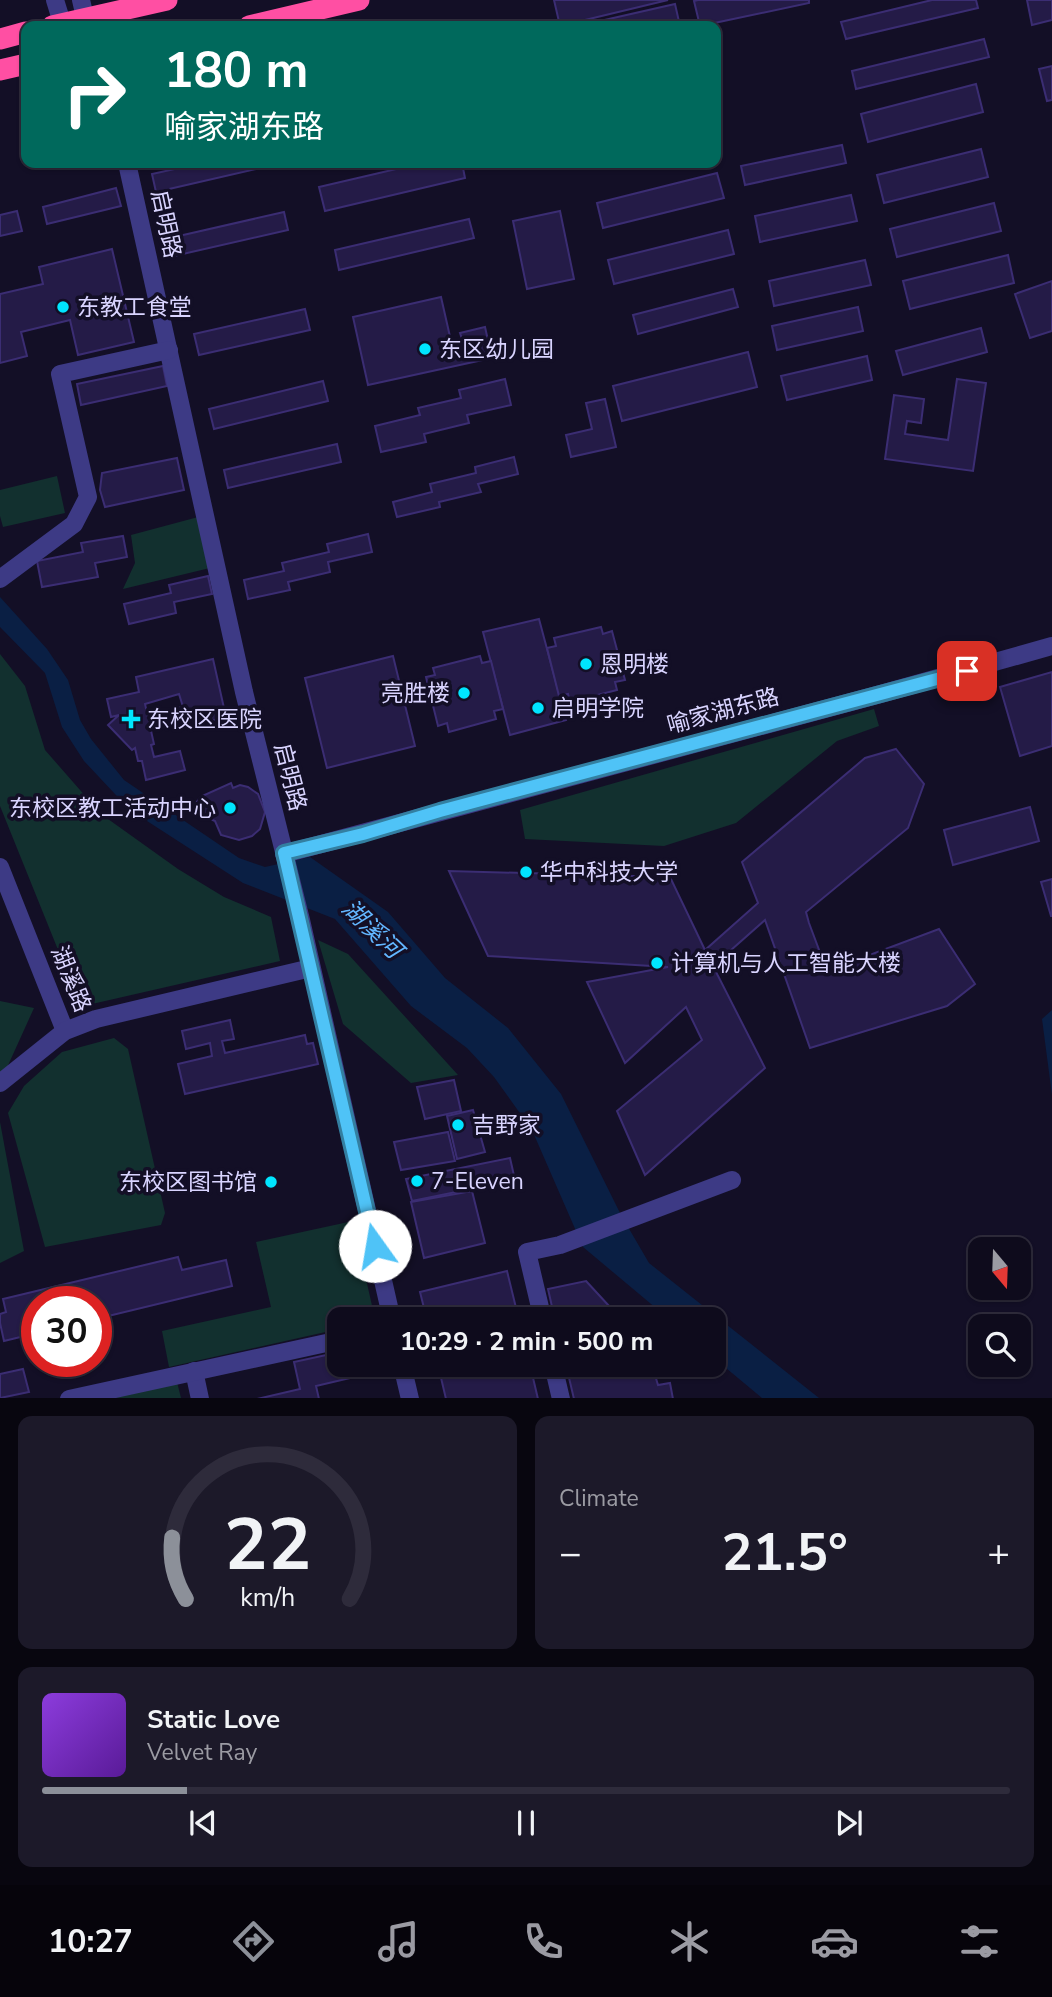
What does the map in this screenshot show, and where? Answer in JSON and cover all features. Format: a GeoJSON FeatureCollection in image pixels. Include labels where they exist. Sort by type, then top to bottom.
{"type":"FeatureCollection","features":[{"type":"Feature","properties":{"kind":"highway"},"geometry":{"type":"LineString","coordinates":[[84,15],[167,0]]}},
{"type":"Feature","properties":{"kind":"highway"},"geometry":{"type":"LineString","coordinates":[[270,21],[359,0]]}},
{"type":"Feature","properties":{"kind":"highway"},"geometry":{"type":"LineString","coordinates":[[0,39],[21,33]]}},
{"type":"Feature","properties":{"kind":"highway"},"geometry":{"type":"LineString","coordinates":[[0,70],[21,65]]}},
{"type":"Feature","properties":{"kind":"street"},"geometry":{"type":"LineString","coordinates":[[55,0],[58,21]]}},
{"type":"Feature","properties":{"kind":"street","name":"启明路"},"geometry":{"type":"LineString","coordinates":[[128,168],[244,692],[301,920],[389,1307]]}},
{"type":"Feature","properties":{"kind":"street"},"geometry":{"type":"LineString","coordinates":[[0,579],[74,524],[88,497],[60,374],[169,350]]}},
{"type":"Feature","properties":{"kind":"street","name":"喻家湖东路"},"geometry":{"type":"LineString","coordinates":[[284,854],[1052,646]]}},
{"type":"Feature","properties":{"kind":"street","name":"湖溪路"},"geometry":{"type":"LineString","coordinates":[[0,867],[65,1031],[0,1083]]}},
{"type":"Feature","properties":{"kind":"street"},"geometry":{"type":"LineString","coordinates":[[65,1031],[96,1019],[311,968]]}},
{"type":"Feature","properties":{"kind":"street"},"geometry":{"type":"LineString","coordinates":[[539,1307],[527,1252],[565,1243],[732,1180]]}},
{"type":"Feature","properties":{"kind":"street"},"geometry":{"type":"LineString","coordinates":[[69,1398],[327,1343]]}},
{"type":"Feature","properties":{"kind":"street"},"geometry":{"type":"LineString","coordinates":[[194,1371],[200,1398]]}},
{"type":"Feature","properties":{"kind":"street"},"geometry":{"type":"LineString","coordinates":[[405,1377],[410,1398]]}},
{"type":"Feature","properties":{"kind":"street"},"geometry":{"type":"LineString","coordinates":[[556,1377],[561,1398]]}},
{"type":"Feature","properties":{"kind":"green space"},"geometry":{"type":"Polygon","coordinates":[[[57,476],[65,513],[3,527],[0,516],[0,490],[57,476]]]}},
{"type":"Feature","properties":{"kind":"green space"},"geometry":{"type":"Polygon","coordinates":[[[202,516],[214,567],[123,589],[135,563],[131,535],[202,516]]]}},
{"type":"Feature","properties":{"kind":"green space"},"geometry":{"type":"Polygon","coordinates":[[[0,654],[25,686],[45,750],[101,814],[178,869],[224,897],[271,917],[280,961],[92,1004],[80,999],[0,806],[0,654]]]}},
{"type":"Feature","properties":{"kind":"green space"},"geometry":{"type":"Polygon","coordinates":[[[874,709],[879,726],[837,741],[736,823],[664,846],[525,839],[520,810],[874,709]]]}},
{"type":"Feature","properties":{"kind":"green space"},"geometry":{"type":"Polygon","coordinates":[[[318,940],[348,954],[458,1075],[411,1083],[343,1024],[318,940]]]}},
{"type":"Feature","properties":{"kind":"green space"},"geometry":{"type":"Polygon","coordinates":[[[0,1001],[34,1008],[0,1083],[0,1001]]]}},
{"type":"Feature","properties":{"kind":"green space"},"geometry":{"type":"Polygon","coordinates":[[[114,1038],[128,1049],[165,1213],[161,1225],[45,1247],[8,1113],[24,1086],[62,1052],[114,1038]]]}},
{"type":"Feature","properties":{"kind":"green space"},"geometry":{"type":"Polygon","coordinates":[[[0,1122],[24,1251],[0,1263],[0,1122]]]}},
{"type":"Feature","properties":{"kind":"green space"},"geometry":{"type":"Polygon","coordinates":[[[353,1221],[372,1307],[327,1307],[327,1332],[169,1367],[162,1331],[271,1307],[256,1242],[353,1221]]]}},
{"type":"Feature","properties":{"kind":"green space"},"geometry":{"type":"Polygon","coordinates":[[[177,1382],[181,1398],[111,1398],[177,1382]]]}},
{"type":"Feature","properties":{"kind":"water","name":"湖溪河"},"geometry":{"type":"Polygon","coordinates":[[[0,597],[47,649],[68,680],[80,720],[91,739],[124,780],[239,858],[265,867],[310,857],[388,912],[445,978],[508,1028],[561,1094],[621,1215],[649,1263],[704,1307],[655,1307],[583,1247],[532,1130],[494,1077],[467,1048],[411,1006],[335,919],[243,883],[130,810],[84,761],[62,727],[45,673],[0,627],[0,597]]]}},
{"type":"Feature","properties":{"kind":"water"},"geometry":{"type":"Polygon","coordinates":[[[1052,1010],[1052,1095],[1042,1019],[1052,1010]]]}},
{"type":"Feature","properties":{"kind":"water"},"geometry":{"type":"Polygon","coordinates":[[[726,1324],[819,1398],[762,1398],[726,1368],[726,1324]]]}},
{"type":"Feature","properties":{"kind":"building"},"geometry":{"type":"Polygon","coordinates":[[[554,0],[668,0],[581,21],[559,21],[554,0]]]}},
{"type":"Feature","properties":{"kind":"building"},"geometry":{"type":"Polygon","coordinates":[[[809,0],[809,3],[721,22],[699,21],[694,1],[809,0]]]}},
{"type":"Feature","properties":{"kind":"building"},"geometry":{"type":"Polygon","coordinates":[[[932,0],[976,0],[978,8],[846,39],[841,22],[932,0]]]}},
{"type":"Feature","properties":{"kind":"building"},"geometry":{"type":"Polygon","coordinates":[[[1027,0],[1052,0],[1052,20],[1032,25],[1027,0]]]}},
{"type":"Feature","properties":{"kind":"building"},"geometry":{"type":"Polygon","coordinates":[[[675,4],[679,21],[600,21],[675,4]]]}},
{"type":"Feature","properties":{"kind":"building"},"geometry":{"type":"Polygon","coordinates":[[[984,39],[989,57],[856,89],[852,71],[984,39]]]}},
{"type":"Feature","properties":{"kind":"building"},"geometry":{"type":"Polygon","coordinates":[[[1052,66],[1052,100],[1047,101],[1039,69],[1052,66]]]}},
{"type":"Feature","properties":{"kind":"building"},"geometry":{"type":"Polygon","coordinates":[[[976,84],[983,112],[868,142],[861,114],[976,84]]]}},
{"type":"Feature","properties":{"kind":"building"},"geometry":{"type":"Polygon","coordinates":[[[842,145],[846,163],[745,185],[741,166],[842,145]]]}},
{"type":"Feature","properties":{"kind":"building"},"geometry":{"type":"Polygon","coordinates":[[[981,149],[988,177],[884,203],[877,175],[981,149]]]}},
{"type":"Feature","properties":{"kind":"building"},"geometry":{"type":"Polygon","coordinates":[[[179,168],[261,168],[156,192],[152,174],[179,168]]]}},
{"type":"Feature","properties":{"kind":"building"},"geometry":{"type":"Polygon","coordinates":[[[401,168],[463,168],[465,178],[325,211],[319,187],[401,168]]]}},
{"type":"Feature","properties":{"kind":"building"},"geometry":{"type":"Polygon","coordinates":[[[717,173],[724,198],[603,228],[597,203],[717,173]]]}},
{"type":"Feature","properties":{"kind":"building"},"geometry":{"type":"Polygon","coordinates":[[[116,188],[121,206],[47,224],[43,207],[116,188]]]}},
{"type":"Feature","properties":{"kind":"building"},"geometry":{"type":"Polygon","coordinates":[[[851,195],[857,221],[760,242],[755,216],[851,195]]]}},
{"type":"Feature","properties":{"kind":"building"},"geometry":{"type":"Polygon","coordinates":[[[994,203],[1001,231],[897,257],[890,229],[994,203]]]}},
{"type":"Feature","properties":{"kind":"building"},"geometry":{"type":"Polygon","coordinates":[[[17,211],[22,231],[0,236],[0,215],[17,211]]]}},
{"type":"Feature","properties":{"kind":"building"},"geometry":{"type":"Polygon","coordinates":[[[560,211],[574,279],[527,289],[513,221],[560,211]]]}},
{"type":"Feature","properties":{"kind":"building"},"geometry":{"type":"Polygon","coordinates":[[[284,212],[288,230],[174,256],[170,238],[284,212]]]}},
{"type":"Feature","properties":{"kind":"building"},"geometry":{"type":"Polygon","coordinates":[[[469,219],[474,238],[339,270],[335,250],[469,219]]]}},
{"type":"Feature","properties":{"kind":"building"},"geometry":{"type":"Polygon","coordinates":[[[728,230],[734,254],[614,284],[608,260],[728,230]]]}},
{"type":"Feature","properties":{"kind":"building","name":"东教工食堂"},"geometry":{"type":"Polygon","coordinates":[[[112,249],[134,342],[78,355],[70,320],[21,332],[27,356],[0,363],[0,294],[43,284],[39,267],[112,249]]]}},
{"type":"Feature","properties":{"kind":"building"},"geometry":{"type":"Polygon","coordinates":[[[1008,255],[1014,283],[910,309],[903,281],[1008,255]]]}},
{"type":"Feature","properties":{"kind":"building"},"geometry":{"type":"Polygon","coordinates":[[[865,260],[871,285],[774,306],[769,281],[865,260]]]}},
{"type":"Feature","properties":{"kind":"building"},"geometry":{"type":"Polygon","coordinates":[[[1052,281],[1052,331],[1030,338],[1015,294],[1052,281]]]}},
{"type":"Feature","properties":{"kind":"building"},"geometry":{"type":"Polygon","coordinates":[[[733,289],[738,307],[638,334],[633,315],[733,289]]]}},
{"type":"Feature","properties":{"kind":"building","name":"东区幼儿园"},"geometry":{"type":"Polygon","coordinates":[[[441,297],[451,341],[462,339],[460,333],[485,327],[492,358],[368,385],[353,317],[441,297]]]}},
{"type":"Feature","properties":{"kind":"building"},"geometry":{"type":"Polygon","coordinates":[[[858,307],[863,331],[777,350],[772,326],[858,307]]]}},
{"type":"Feature","properties":{"kind":"building"},"geometry":{"type":"Polygon","coordinates":[[[305,309],[310,330],[199,355],[194,334],[305,309]]]}},
{"type":"Feature","properties":{"kind":"building"},"geometry":{"type":"Polygon","coordinates":[[[981,328],[987,352],[903,375],[896,351],[981,328]]]}},
{"type":"Feature","properties":{"kind":"building"},"geometry":{"type":"Polygon","coordinates":[[[748,352],[757,387],[622,421],[613,386],[748,352]]]}},
{"type":"Feature","properties":{"kind":"building"},"geometry":{"type":"Polygon","coordinates":[[[867,356],[872,380],[787,400],[781,376],[867,356]]]}},
{"type":"Feature","properties":{"kind":"building"},"geometry":{"type":"Polygon","coordinates":[[[163,366],[167,386],[81,405],[77,384],[163,366]]]}},
{"type":"Feature","properties":{"kind":"building"},"geometry":{"type":"Polygon","coordinates":[[[505,379],[511,405],[467,415],[469,423],[424,434],[426,442],[381,452],[375,426],[420,415],[418,408],[461,398],[459,390],[505,379]]]}},
{"type":"Feature","properties":{"kind":"building"},"geometry":{"type":"Polygon","coordinates":[[[957,379],[986,383],[973,471],[885,459],[894,395],[924,399],[921,423],[907,421],[905,434],[948,440],[957,379]]]}},
{"type":"Feature","properties":{"kind":"building"},"geometry":{"type":"Polygon","coordinates":[[[323,381],[328,401],[214,429],[209,409],[323,381]]]}},
{"type":"Feature","properties":{"kind":"building"},"geometry":{"type":"Polygon","coordinates":[[[605,399],[616,447],[571,457],[566,435],[592,429],[586,403],[605,399]]]}},
{"type":"Feature","properties":{"kind":"building"},"geometry":{"type":"Polygon","coordinates":[[[337,444],[341,462],[228,488],[224,470],[337,444]]]}},
{"type":"Feature","properties":{"kind":"building"},"geometry":{"type":"Polygon","coordinates":[[[514,457],[518,474],[478,484],[481,492],[439,502],[440,507],[397,517],[393,502],[432,492],[430,484],[476,473],[475,467],[514,457]]]}},
{"type":"Feature","properties":{"kind":"building"},"geometry":{"type":"Polygon","coordinates":[[[177,458],[184,490],[105,507],[100,490],[102,473],[177,458]]]}},
{"type":"Feature","properties":{"kind":"building"},"geometry":{"type":"Polygon","coordinates":[[[368,534],[372,552],[328,562],[330,572],[288,582],[290,590],[248,599],[244,580],[284,571],[282,563],[329,552],[327,544],[368,534]]]}},
{"type":"Feature","properties":{"kind":"building"},"geometry":{"type":"Polygon","coordinates":[[[123,536],[127,557],[95,563],[98,577],[42,587],[37,561],[83,552],[81,543],[123,536]]]}},
{"type":"Feature","properties":{"kind":"building"},"geometry":{"type":"Polygon","coordinates":[[[208,576],[212,594],[174,602],[176,613],[129,624],[124,604],[171,593],[169,585],[208,576]]]}},
{"type":"Feature","properties":{"kind":"building"},"geometry":{"type":"Polygon","coordinates":[[[539,619],[566,720],[510,735],[483,632],[539,619]]]}},
{"type":"Feature","properties":{"kind":"building","name":"恩明楼"},"geometry":{"type":"Polygon","coordinates":[[[601,627],[603,634],[612,631],[625,680],[615,682],[617,690],[570,702],[568,694],[559,696],[547,648],[556,646],[554,638],[601,627]]]}},
{"type":"Feature","properties":{"kind":"building"},"geometry":{"type":"Polygon","coordinates":[[[393,656],[415,746],[327,768],[305,678],[393,656]]]}},
{"type":"Feature","properties":{"kind":"building","name":"亮胜楼"},"geometry":{"type":"Polygon","coordinates":[[[480,656],[482,663],[491,661],[503,709],[494,711],[496,719],[449,732],[447,723],[438,726],[426,677],[435,675],[433,668],[480,656]]]}},
{"type":"Feature","properties":{"kind":"building","name":"东校区医院"},"geometry":{"type":"Polygon","coordinates":[[[213,659],[226,717],[206,722],[204,715],[180,721],[176,708],[183,707],[179,694],[145,704],[154,744],[151,745],[154,757],[180,751],[185,770],[146,780],[142,761],[138,761],[135,748],[132,750],[108,725],[119,715],[111,717],[107,699],[139,692],[136,677],[213,659]]]}},
{"type":"Feature","properties":{"kind":"building"},"geometry":{"type":"Polygon","coordinates":[[[1052,672],[1052,746],[1020,756],[1000,687],[1052,672]]]}},
{"type":"Feature","properties":{"kind":"building","name":"计算机与人工智能大楼"},"geometry":{"type":"Polygon","coordinates":[[[896,749],[924,784],[908,828],[806,912],[809,923],[827,971],[939,929],[975,984],[947,1006],[810,1048],[765,920],[713,966],[765,1068],[645,1175],[617,1111],[702,1040],[686,1007],[625,1063],[587,982],[668,967],[488,956],[449,871],[670,877],[705,950],[758,903],[742,862],[865,758],[896,749]]]}},
{"type":"Feature","properties":{"kind":"building","name":"东校区教工活动中心"},"geometry":{"type":"Polygon","coordinates":[[[231,783],[233,788],[240,785],[258,794],[265,812],[260,829],[252,836],[239,840],[221,835],[215,821],[197,813],[195,805],[200,797],[231,783]]]}},
{"type":"Feature","properties":{"kind":"building"},"geometry":{"type":"Polygon","coordinates":[[[1030,807],[1039,841],[953,865],[944,830],[1030,807]]]}},
{"type":"Feature","properties":{"kind":"building"},"geometry":{"type":"Polygon","coordinates":[[[1052,879],[1052,916],[1051,916],[1041,882],[1052,879]]]}},
{"type":"Feature","properties":{"kind":"building"},"geometry":{"type":"Polygon","coordinates":[[[230,1020],[234,1039],[222,1041],[225,1053],[305,1035],[307,1044],[313,1043],[318,1064],[185,1094],[178,1064],[212,1056],[210,1043],[186,1049],[182,1031],[230,1020]]]}},
{"type":"Feature","properties":{"kind":"building"},"geometry":{"type":"Polygon","coordinates":[[[454,1080],[461,1111],[425,1119],[417,1087],[454,1080]]]}},
{"type":"Feature","properties":{"kind":"building"},"geometry":{"type":"Polygon","coordinates":[[[473,1110],[485,1152],[457,1159],[447,1116],[473,1110]]]}},
{"type":"Feature","properties":{"kind":"building"},"geometry":{"type":"Polygon","coordinates":[[[448,1132],[455,1161],[401,1170],[394,1142],[448,1132]]]}},
{"type":"Feature","properties":{"kind":"building"},"geometry":{"type":"Polygon","coordinates":[[[510,1158],[515,1180],[412,1201],[406,1179],[510,1158]]]}},
{"type":"Feature","properties":{"kind":"building"},"geometry":{"type":"Polygon","coordinates":[[[472,1191],[485,1243],[424,1258],[411,1202],[472,1191]]]}},
{"type":"Feature","properties":{"kind":"building"},"geometry":{"type":"Polygon","coordinates":[[[178,1257],[182,1270],[226,1260],[232,1286],[112,1315],[112,1286],[57,1286],[178,1257]]]}},
{"type":"Feature","properties":{"kind":"building"},"geometry":{"type":"Polygon","coordinates":[[[507,1271],[516,1307],[424,1307],[420,1292],[507,1271]]]}},
{"type":"Feature","properties":{"kind":"building"},"geometry":{"type":"Polygon","coordinates":[[[586,1281],[610,1307],[552,1307],[548,1289],[586,1281]]]}},
{"type":"Feature","properties":{"kind":"building"},"geometry":{"type":"Polygon","coordinates":[[[21,1295],[21,1337],[4,1341],[0,1323],[0,1314],[6,1312],[3,1299],[21,1295]]]}},
{"type":"Feature","properties":{"kind":"building"},"geometry":{"type":"Polygon","coordinates":[[[327,1355],[327,1377],[354,1377],[316,1386],[319,1398],[261,1398],[300,1389],[294,1362],[327,1355]]]}},
{"type":"Feature","properties":{"kind":"building"},"geometry":{"type":"Polygon","coordinates":[[[21,1369],[21,1377],[25,1377],[29,1392],[0,1398],[0,1374],[21,1369]]]}},
{"type":"Feature","properties":{"kind":"building"},"geometry":{"type":"Polygon","coordinates":[[[441,1377],[533,1377],[538,1398],[446,1398],[441,1377]]]}},
{"type":"Feature","properties":{"kind":"building"},"geometry":{"type":"Polygon","coordinates":[[[569,1377],[656,1377],[658,1385],[670,1383],[673,1398],[574,1398],[569,1377]]]}},
{"type":"Feature","properties":{"kind":"place","name":"东教工食堂"},"geometry":{"type":"Point","coordinates":[63,307]}},
{"type":"Feature","properties":{"kind":"place","name":"东区幼儿园"},"geometry":{"type":"Point","coordinates":[425,349]}},
{"type":"Feature","properties":{"kind":"place","name":"恩明楼"},"geometry":{"type":"Point","coordinates":[586,664]}},
{"type":"Feature","properties":{"kind":"place","name":"亮胜楼"},"geometry":{"type":"Point","coordinates":[464,693]}},
{"type":"Feature","properties":{"kind":"place","name":"启明学院"},"geometry":{"type":"Point","coordinates":[538,708]}},
{"type":"Feature","properties":{"kind":"place","name":"东校区医院"},"geometry":{"type":"Point","coordinates":[131,719]}},
{"type":"Feature","properties":{"kind":"place","name":"东校区教工活动中心"},"geometry":{"type":"Point","coordinates":[230,808]}},
{"type":"Feature","properties":{"kind":"place","name":"华中科技大学"},"geometry":{"type":"Point","coordinates":[526,872]}},
{"type":"Feature","properties":{"kind":"place","name":"计算机与人工智能大楼"},"geometry":{"type":"Point","coordinates":[657,963]}},
{"type":"Feature","properties":{"kind":"place","name":"吉野家"},"geometry":{"type":"Point","coordinates":[458,1125]}},
{"type":"Feature","properties":{"kind":"place","name":"7-Eleven"},"geometry":{"type":"Point","coordinates":[417,1181]}},
{"type":"Feature","properties":{"kind":"place","name":"东校区图书馆"},"geometry":{"type":"Point","coordinates":[271,1182]}},
{"type":"Feature","properties":{"kind":"route"},"geometry":{"type":"LineString","coordinates":[[375,1246],[284,853],[967,671]]}}]}
